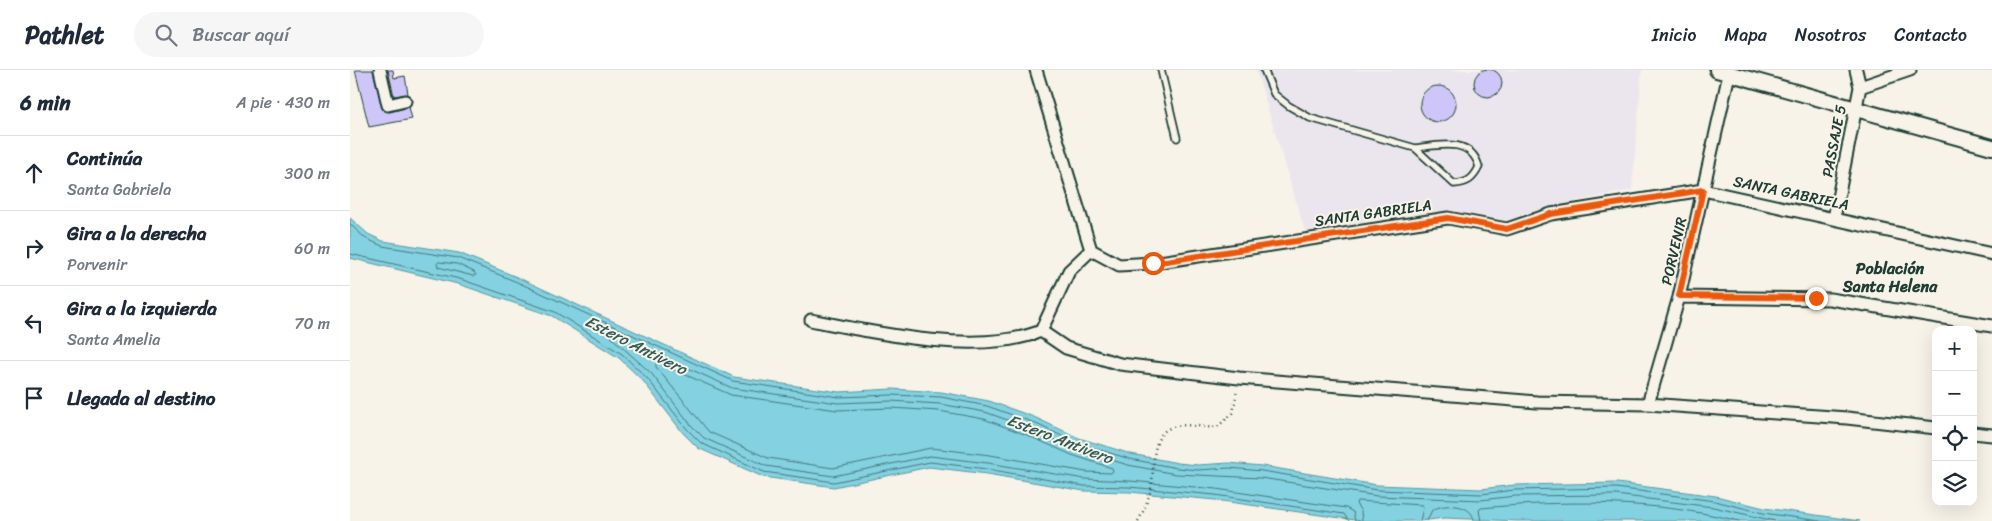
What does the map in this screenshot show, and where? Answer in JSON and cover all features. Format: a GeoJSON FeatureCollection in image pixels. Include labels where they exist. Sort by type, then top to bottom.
{"type":"FeatureCollection","features":[{"type":"Feature","properties":{"kind":"street"},"geometry":{"type":"LineString","coordinates":[[380,70],[388,105],[405,101]]}},
{"type":"Feature","properties":{"kind":"street"},"geometry":{"type":"LineString","coordinates":[[811,320],[864,330],[956,343],[1025,337],[1041,330],[1069,271],[1091,250],[1036,70]]}},
{"type":"Feature","properties":{"kind":"street","name":"PASSAJE 5"},"geometry":{"type":"LineString","coordinates":[[1834,218],[1857,108],[1860,87],[1856,70]]}},
{"type":"Feature","properties":{"kind":"street"},"geometry":{"type":"LineString","coordinates":[[1860,87],[1910,70]]}},
{"type":"Feature","properties":{"kind":"street"},"geometry":{"type":"LineString","coordinates":[[1723,72],[1992,147]]}},
{"type":"Feature","properties":{"kind":"street","name":"PORVENIR"},"geometry":{"type":"LineString","coordinates":[[1648,404],[1679,296],[1703,190],[1723,72]]}},
{"type":"Feature","properties":{"kind":"street","name":"SANTA GABRIELA"},"geometry":{"type":"LineString","coordinates":[[1091,250],[1119,265],[1153,263],[1448,218],[1507,229],[1551,214],[1703,190],[1992,254]]}},
{"type":"Feature","properties":{"kind":"street"},"geometry":{"type":"LineString","coordinates":[[1679,296],[1830,299],[1992,326]]}},
{"type":"Feature","properties":{"kind":"street"},"geometry":{"type":"LineString","coordinates":[[1041,330],[1066,348],[1120,364],[1239,378],[1538,402],[1648,404],[1846,418],[1932,428]]}},
{"type":"Feature","properties":{"kind":"street"},"geometry":{"type":"LineString","coordinates":[[1977,433],[1992,435]]}},
{"type":"Feature","properties":{"kind":"lane"},"geometry":{"type":"LineString","coordinates":[[1161,70],[1177,138]]}},
{"type":"Feature","properties":{"kind":"lane"},"geometry":{"type":"LineString","coordinates":[[1264,70],[1269,85],[1278,99],[1310,118],[1415,148],[1450,145],[1464,146],[1476,156],[1480,167],[1474,177],[1464,183],[1454,184],[1415,148]]}},
{"type":"Feature","properties":{"kind":"path"},"geometry":{"type":"LineString","coordinates":[[1138,521],[1151,488],[1157,443],[1162,433],[1170,427],[1180,425],[1216,428],[1233,413],[1239,378]]}},
{"type":"Feature","properties":{"kind":"shaded area"},"geometry":{"type":"Polygon","coordinates":[[[1256,70],[1642,70],[1632,190],[1557,205],[1511,221],[1495,221],[1448,211],[1408,214],[1305,231],[1256,70]]]}},
{"type":"Feature","properties":{"kind":"water","name":"Estero Antivero"},"geometry":{"type":"Polygon","coordinates":[[[350,218],[368,234],[383,241],[459,253],[519,278],[734,377],[839,392],[892,389],[941,392],[989,401],[1034,417],[1079,438],[1131,454],[1178,463],[1198,465],[1229,463],[1262,466],[1377,485],[1481,489],[1514,485],[1617,483],[1716,496],[1764,508],[1860,521],[1517,521],[1445,518],[1420,521],[1362,521],[1215,500],[1129,492],[1084,491],[987,474],[929,467],[834,487],[763,477],[698,448],[683,433],[643,381],[619,358],[552,316],[458,284],[350,258],[350,218]]]}},
{"type":"Feature","properties":{"kind":"building"},"geometry":{"type":"Polygon","coordinates":[[[1488,69],[1498,73],[1502,83],[1498,93],[1488,97],[1478,93],[1474,83],[1478,73],[1488,69]]]}},
{"type":"Feature","properties":{"kind":"building"},"geometry":{"type":"Polygon","coordinates":[[[355,70],[373,70],[383,110],[390,112],[409,107],[412,119],[369,127],[355,70]]]}},
{"type":"Feature","properties":{"kind":"building"},"geometry":{"type":"Polygon","coordinates":[[[388,70],[393,70],[394,78],[405,76],[408,94],[394,96],[388,70]]]}},
{"type":"Feature","properties":{"kind":"building"},"geometry":{"type":"Polygon","coordinates":[[[1438,86],[1450,92],[1456,104],[1450,116],[1438,122],[1426,116],[1420,104],[1426,92],[1438,86]]]}},
{"type":"Feature","properties":{"kind":"district","name":"Población Santa Helena"},"geometry":{"type":"Point","coordinates":[1890,277]}},
{"type":"Feature","properties":{"kind":"route"},"geometry":{"type":"LineString","coordinates":[[1153,263],[1448,218],[1507,229],[1551,214],[1579,208],[1703,190],[1679,296],[1816,298]]}}]}
